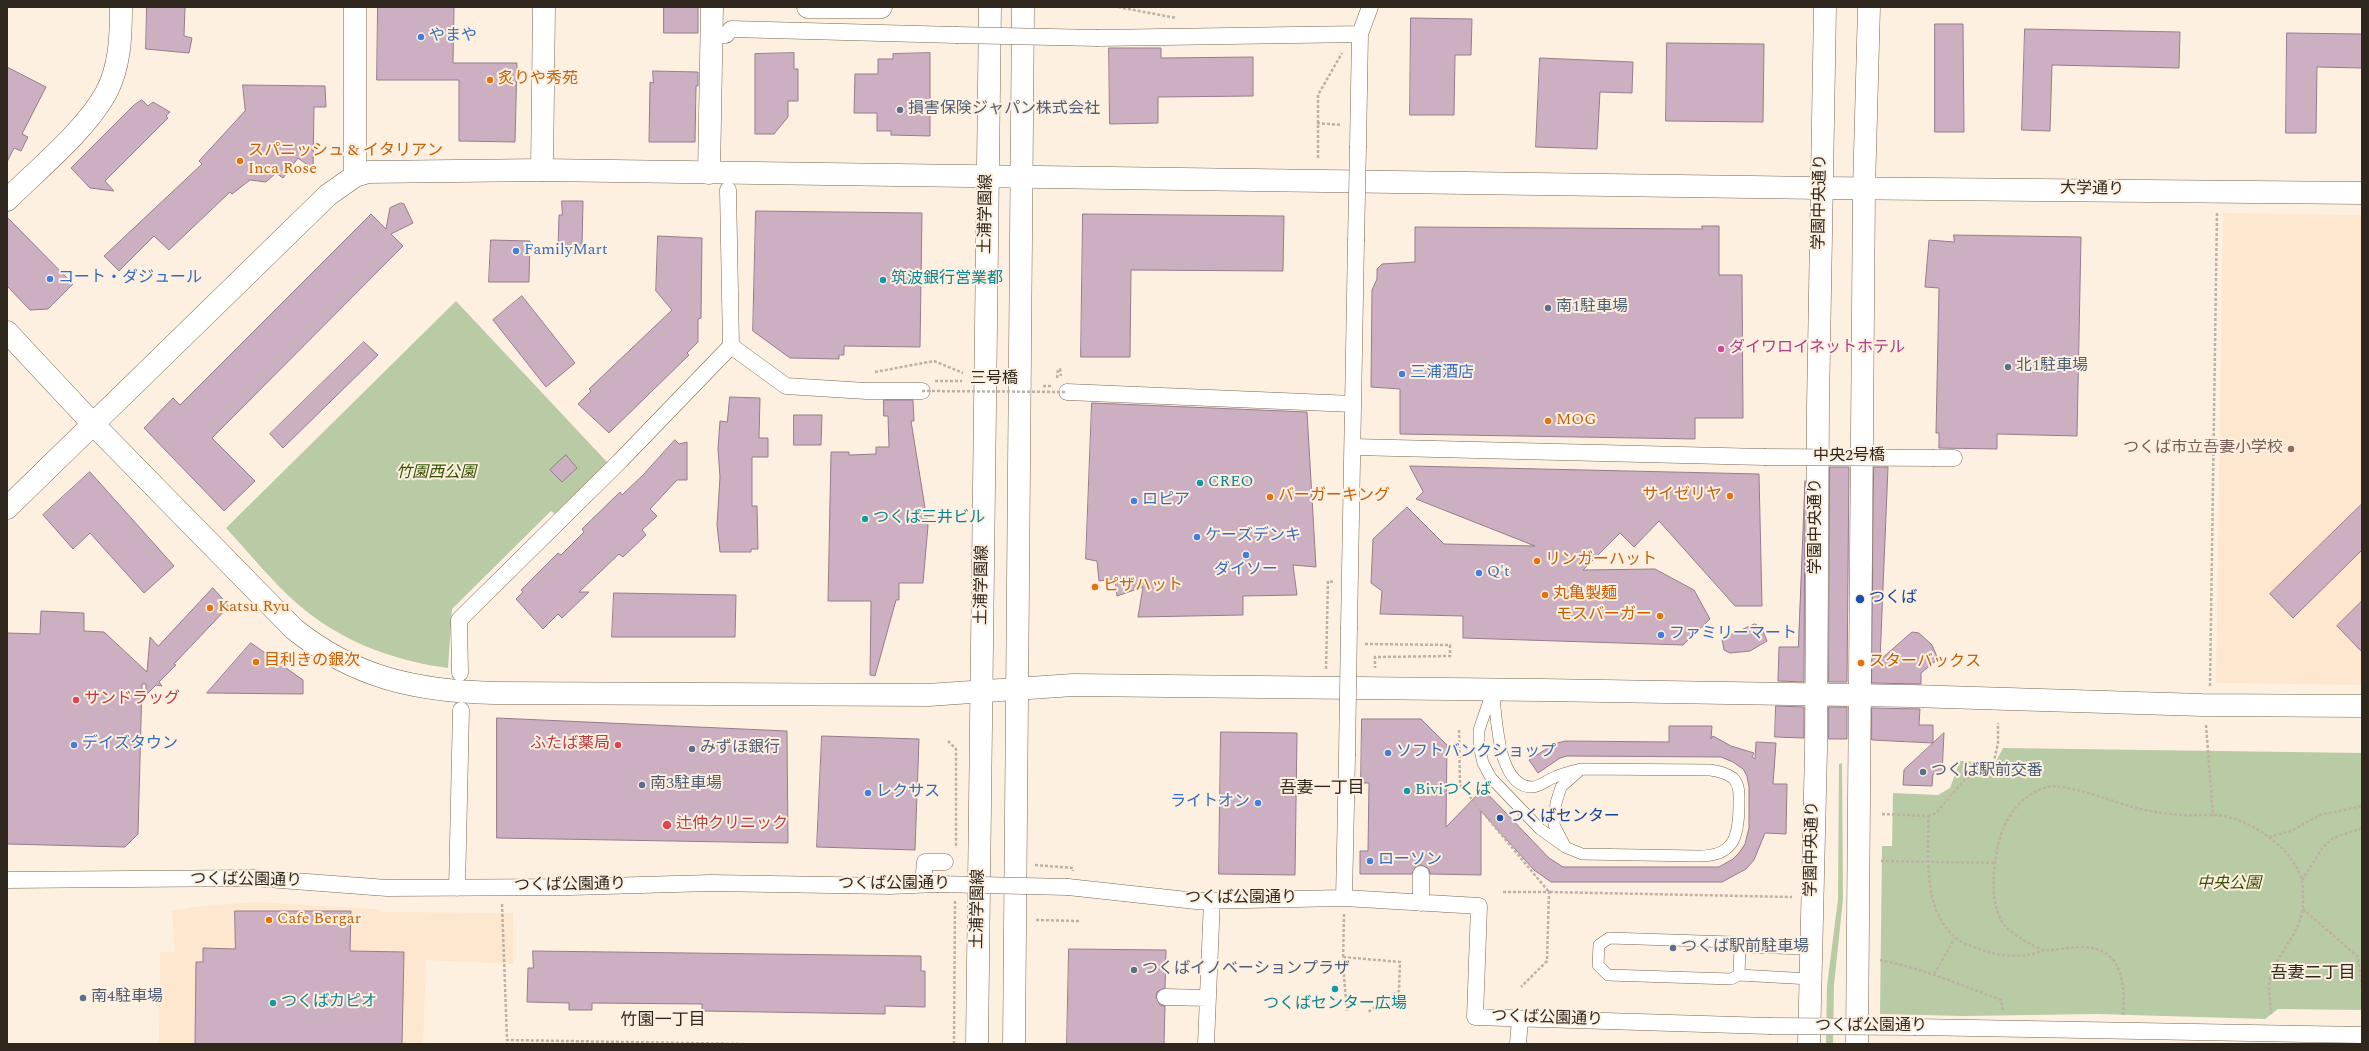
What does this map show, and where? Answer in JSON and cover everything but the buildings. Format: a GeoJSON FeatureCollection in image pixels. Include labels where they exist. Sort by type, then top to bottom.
{"type":"FeatureCollection","features":[{"type":"Feature","properties":{"kind":"street"},"geometry":{"type":"LineString","coordinates":[[7,200],[93,113],[106,92],[116,63],[121,40],[121,7]]}},
{"type":"Feature","properties":{"kind":"street"},"geometry":{"type":"LineString","coordinates":[[7,508],[328,195],[355,176],[355,7]]}},
{"type":"Feature","properties":{"kind":"street"},"geometry":{"type":"LineString","coordinates":[[542,170],[544,7]]}},
{"type":"Feature","properties":{"kind":"street"},"geometry":{"type":"LineString","coordinates":[[709,173],[712,7]]}},
{"type":"Feature","properties":{"kind":"street"},"geometry":{"type":"LineString","coordinates":[[808,7],[882,7]]}},
{"type":"Feature","properties":{"kind":"street","name":"土浦学園線"},"geometry":{"type":"LineString","coordinates":[[977,1044],[990,7]]}},
{"type":"Feature","properties":{"kind":"street"},"geometry":{"type":"LineString","coordinates":[[1014,1044],[1024,7]]}},
{"type":"Feature","properties":{"kind":"street"},"geometry":{"type":"LineString","coordinates":[[1344,898],[1358,146],[1357,34],[1370,7]]}},
{"type":"Feature","properties":{"kind":"street","name":"学園中央通り"},"geometry":{"type":"LineString","coordinates":[[1809,1044],[1816,694],[1821,188],[1825,7]]}},
{"type":"Feature","properties":{"kind":"street"},"geometry":{"type":"LineString","coordinates":[[1857,1044],[1862,696],[1864,188],[1869,7]]}},
{"type":"Feature","properties":{"kind":"street"},"geometry":{"type":"LineString","coordinates":[[711,35],[726,35],[731,29],[1098,38],[1357,34]]}},
{"type":"Feature","properties":{"kind":"street","name":"大学通り"},"geometry":{"type":"LineString","coordinates":[[355,176],[389,170],[542,170],[1821,188],[2362,193]]}},
{"type":"Feature","properties":{"kind":"street"},"geometry":{"type":"LineString","coordinates":[[460,674],[459,620],[620,461],[730,346],[728,190]]}},
{"type":"Feature","properties":{"kind":"street"},"geometry":{"type":"LineString","coordinates":[[7,332],[94,424],[294,629],[318,649],[372,675],[423,687],[460,692],[494,693],[928,695],[1073,685],[1493,689],[1816,694],[2202,705],[2362,706]]}},
{"type":"Feature","properties":{"kind":"street"},"geometry":{"type":"LineString","coordinates":[[730,346],[786,386],[866,391],[925,386]]}},
{"type":"Feature","properties":{"kind":"street"},"geometry":{"type":"LineString","coordinates":[[1067,392],[1353,404]]}},
{"type":"Feature","properties":{"kind":"street","name":"中央2号橋"},"geometry":{"type":"LineString","coordinates":[[1352,447],[1764,457],[1954,458]]}},
{"type":"Feature","properties":{"kind":"street"},"geometry":{"type":"LineString","coordinates":[[458,888],[461,710]]}},
{"type":"Feature","properties":{"kind":"street"},"geometry":{"type":"LineString","coordinates":[[930,884],[924,862],[945,862]]}},
{"type":"Feature","properties":{"kind":"street"},"geometry":{"type":"LineString","coordinates":[[1421,874],[1421,903]]}},
{"type":"Feature","properties":{"kind":"street","name":"つくば公園通り"},"geometry":{"type":"LineString","coordinates":[[7,880],[254,878],[387,888],[711,883],[890,886],[930,884],[1068,887],[1196,901],[1344,898],[1479,906],[1475,1017],[1769,1026],[2004,1028],[2216,1038],[2362,1035]]}},
{"type":"Feature","properties":{"kind":"street"},"geometry":{"type":"LineString","coordinates":[[1206,1044],[1212,900]]}},
{"type":"Feature","properties":{"kind":"street"},"geometry":{"type":"LineString","coordinates":[[1165,997],[1208,998]]}},
{"type":"Feature","properties":{"kind":"street"},"geometry":{"type":"LineString","coordinates":[[1518,1044],[1520,1019]]}},
{"type":"Feature","properties":{"kind":"lane"},"geometry":{"type":"LineString","coordinates":[[1493,689],[1503,762],[1510,773],[1524,785],[1532,787],[1539,786],[1567,772],[1582,769],[1710,770],[1723,772],[1734,779],[1739,790],[1738,830],[1734,842],[1722,852],[1710,856],[1582,854],[1565,847],[1540,829],[1490,778],[1483,763],[1479,746],[1479,730],[1493,689]]}},
{"type":"Feature","properties":{"kind":"lane"},"geometry":{"type":"LineString","coordinates":[[1565,847],[1554,825],[1556,803],[1561,786],[1582,769]]}},
{"type":"Feature","properties":{"kind":"lane"},"geometry":{"type":"LineString","coordinates":[[1810,949],[1740,947],[1732,942],[1609,938],[1598,945],[1598,965],[1608,975],[1731,979],[1739,975],[1810,978]]}},
{"type":"Feature","properties":{"kind":"lane"},"geometry":{"type":"LineString","coordinates":[[1739,975],[1740,947]]}},
{"type":"Feature","properties":{"kind":"path"},"geometry":{"type":"LineString","coordinates":[[1118,7],[1179,18]]}},
{"type":"Feature","properties":{"kind":"path"},"geometry":{"type":"LineString","coordinates":[[1318,158],[1318,95],[1357,34]]}},
{"type":"Feature","properties":{"kind":"path"},"geometry":{"type":"LineString","coordinates":[[1317,123],[1358,126]]}},
{"type":"Feature","properties":{"kind":"path"},"geometry":{"type":"LineString","coordinates":[[2210,689],[2217,209]]}},
{"type":"Feature","properties":{"kind":"path"},"geometry":{"type":"LineString","coordinates":[[869,373],[934,361],[963,373]]}},
{"type":"Feature","properties":{"kind":"path"},"geometry":{"type":"LineString","coordinates":[[925,386],[962,381]]}},
{"type":"Feature","properties":{"kind":"path","name":"三号橋"},"geometry":{"type":"LineString","coordinates":[[925,386],[1067,392]]}},
{"type":"Feature","properties":{"kind":"path"},"geometry":{"type":"LineString","coordinates":[[1326,672],[1328,581],[1350,582]]}},
{"type":"Feature","properties":{"kind":"path"},"geometry":{"type":"LineString","coordinates":[[1349,644],[1450,645],[1450,656],[1375,657],[1375,670]]}},
{"type":"Feature","properties":{"kind":"path"},"geometry":{"type":"LineString","coordinates":[[1882,814],[1928,816],[1936,813],[1965,779],[1994,761],[1998,743],[1998,723]]}},
{"type":"Feature","properties":{"kind":"path"},"geometry":{"type":"LineString","coordinates":[[2206,727],[2213,816]]}},
{"type":"Feature","properties":{"kind":"path"},"geometry":{"type":"LineString","coordinates":[[2045,950],[2025,941],[2006,928],[1995,899],[1994,881],[2001,835],[2017,805],[2030,795],[2047,787],[2062,786],[2141,809],[2181,815],[2232,818],[2269,838],[2285,851],[2302,880],[2302,918],[2271,975],[2271,1014]]}},
{"type":"Feature","properties":{"kind":"path"},"geometry":{"type":"LineString","coordinates":[[2269,838],[2291,831],[2320,815],[2362,806]]}},
{"type":"Feature","properties":{"kind":"path"},"geometry":{"type":"LineString","coordinates":[[1928,816],[1929,862],[1936,913],[1956,938],[1991,953],[2003,955],[2035,954],[2045,950],[2084,947],[2096,950],[2110,957],[2116,964],[2123,980],[2123,1015]]}},
{"type":"Feature","properties":{"kind":"path"},"geometry":{"type":"LineString","coordinates":[[2302,880],[2323,847],[2333,838],[2362,828]]}},
{"type":"Feature","properties":{"kind":"path"},"geometry":{"type":"LineString","coordinates":[[1881,861],[1996,863]]}},
{"type":"Feature","properties":{"kind":"path"},"geometry":{"type":"LineString","coordinates":[[1034,865],[1073,868]]}},
{"type":"Feature","properties":{"kind":"path"},"geometry":{"type":"LineString","coordinates":[[501,887],[507,1040],[747,1044]]}},
{"type":"Feature","properties":{"kind":"path"},"geometry":{"type":"LineString","coordinates":[[1503,892],[1549,892],[1547,961],[1521,987]]}},
{"type":"Feature","properties":{"kind":"path"},"geometry":{"type":"LineString","coordinates":[[1344,898],[1343,957],[1347,1011]]}},
{"type":"Feature","properties":{"kind":"path"},"geometry":{"type":"LineString","coordinates":[[2303,909],[2358,957],[2362,988]]}},
{"type":"Feature","properties":{"kind":"path"},"geometry":{"type":"LineString","coordinates":[[1033,920],[1079,922]]}},
{"type":"Feature","properties":{"kind":"path"},"geometry":{"type":"LineString","coordinates":[[1934,974],[1956,938]]}},
{"type":"Feature","properties":{"kind":"path"},"geometry":{"type":"LineString","coordinates":[[1343,957],[1400,962],[1399,990],[1368,1012]]}},
{"type":"Feature","properties":{"kind":"path"},"geometry":{"type":"LineString","coordinates":[[1880,960],[1904,964],[2001,1000],[2004,1028]]}},
{"type":"Feature","properties":{"kind":"shaded area","name":"つくば市立吾妻小学校"},"geometry":{"type":"Polygon","coordinates":[[[2223,213],[2362,215],[2362,685],[2216,683],[2223,213]]]}},
{"type":"Feature","properties":{"kind":"shaded area"},"geometry":{"type":"Polygon","coordinates":[[[254,902],[376,909],[382,912],[513,913],[513,964],[426,960],[423,1044],[159,1044],[160,952],[175,952],[172,911],[194,907],[254,902]]]}},
{"type":"Feature","properties":{"kind":"green space","name":"竹園西公園"},"geometry":{"type":"Polygon","coordinates":[[[456,301],[607,462],[556,515],[551,511],[452,609],[448,668],[391,656],[356,642],[322,623],[295,602],[226,528],[456,301]]]}},
{"type":"Feature","properties":{"kind":"green space","name":"中央公園"},"geometry":{"type":"Polygon","coordinates":[[[2003,748],[2362,753],[2362,1010],[2278,1009],[2265,1019],[2097,1014],[1964,1016],[1880,1014],[1882,846],[1892,846],[1893,793],[1938,795],[1950,788],[1960,761],[1995,763],[2003,748]]]}},
{"type":"Feature","properties":{"kind":"green space"},"geometry":{"type":"Polygon","coordinates":[[[1842,763],[1843,899],[1834,985],[1833,1044],[1826,1044],[1827,986],[1838,899],[1839,764],[1842,763]]]}},
{"type":"Feature","properties":{"kind":"place","name":"やまや"},"geometry":{"type":"Point","coordinates":[421,37]}},
{"type":"Feature","properties":{"kind":"place","name":"炙りや秀苑"},"geometry":{"type":"Point","coordinates":[490,80]}},
{"type":"Feature","properties":{"kind":"place","name":"損害保険ジャパン株式会社"},"geometry":{"type":"Point","coordinates":[900,110]}},
{"type":"Feature","properties":{"kind":"place","name":"スパニッシュ & イタリアン Inca Rose"},"geometry":{"type":"Point","coordinates":[240,161]}},
{"type":"Feature","properties":{"kind":"place","name":"FamilyMart"},"geometry":{"type":"Point","coordinates":[516,251]}},
{"type":"Feature","properties":{"kind":"place","name":"コート・ダジュール"},"geometry":{"type":"Point","coordinates":[50,279]}},
{"type":"Feature","properties":{"kind":"place","name":"筑波銀行営業都"},"geometry":{"type":"Point","coordinates":[883,280]}},
{"type":"Feature","properties":{"kind":"place","name":"南1駐車場"},"geometry":{"type":"Point","coordinates":[1548,308]}},
{"type":"Feature","properties":{"kind":"place","name":"ダイワロイネットホテル"},"geometry":{"type":"Point","coordinates":[1721,349]}},
{"type":"Feature","properties":{"kind":"place","name":"北1駐車場"},"geometry":{"type":"Point","coordinates":[2008,367]}},
{"type":"Feature","properties":{"kind":"place","name":"三浦酒店"},"geometry":{"type":"Point","coordinates":[1402,374]}},
{"type":"Feature","properties":{"kind":"place","name":"MOG"},"geometry":{"type":"Point","coordinates":[1548,421]}},
{"type":"Feature","properties":{"kind":"place","name":"つくば市立吾妻小学校"},"geometry":{"type":"Point","coordinates":[2291,449]}},
{"type":"Feature","properties":{"kind":"place","name":"CREO"},"geometry":{"type":"Point","coordinates":[1200,483]}},
{"type":"Feature","properties":{"kind":"place","name":"サイゼリヤ"},"geometry":{"type":"Point","coordinates":[1730,496]}},
{"type":"Feature","properties":{"kind":"place","name":"バーガーキング"},"geometry":{"type":"Point","coordinates":[1270,497]}},
{"type":"Feature","properties":{"kind":"place","name":"ロピア"},"geometry":{"type":"Point","coordinates":[1134,501]}},
{"type":"Feature","properties":{"kind":"place","name":"つくば三井ビル"},"geometry":{"type":"Point","coordinates":[865,519]}},
{"type":"Feature","properties":{"kind":"place","name":"ケーズデンキ"},"geometry":{"type":"Point","coordinates":[1197,537]}},
{"type":"Feature","properties":{"kind":"place","name":"ダイソー"},"geometry":{"type":"Point","coordinates":[1246,555]}},
{"type":"Feature","properties":{"kind":"place","name":"リンガーハット"},"geometry":{"type":"Point","coordinates":[1537,561]}},
{"type":"Feature","properties":{"kind":"place","name":"Q't"},"geometry":{"type":"Point","coordinates":[1479,573]}},
{"type":"Feature","properties":{"kind":"place","name":"ピザハット"},"geometry":{"type":"Point","coordinates":[1095,587]}},
{"type":"Feature","properties":{"kind":"place","name":"丸亀製麺"},"geometry":{"type":"Point","coordinates":[1545,595]}},
{"type":"Feature","properties":{"kind":"place","name":"つくば"},"geometry":{"type":"Point","coordinates":[1860,599]}},
{"type":"Feature","properties":{"kind":"place","name":"Katsu Ryu"},"geometry":{"type":"Point","coordinates":[210,608]}},
{"type":"Feature","properties":{"kind":"place","name":"モスバーガー"},"geometry":{"type":"Point","coordinates":[1660,616]}},
{"type":"Feature","properties":{"kind":"place","name":"ファミリーマート"},"geometry":{"type":"Point","coordinates":[1661,635]}},
{"type":"Feature","properties":{"kind":"place","name":"目利きの銀次"},"geometry":{"type":"Point","coordinates":[256,662]}},
{"type":"Feature","properties":{"kind":"place","name":"スターバックス"},"geometry":{"type":"Point","coordinates":[1861,663]}},
{"type":"Feature","properties":{"kind":"place","name":"サンドラッグ"},"geometry":{"type":"Point","coordinates":[76,700]}},
{"type":"Feature","properties":{"kind":"place","name":"デイズタウン"},"geometry":{"type":"Point","coordinates":[74,745]}},
{"type":"Feature","properties":{"kind":"place","name":"ふたば薬局"},"geometry":{"type":"Point","coordinates":[618,745]}},
{"type":"Feature","properties":{"kind":"place","name":"みずほ銀行"},"geometry":{"type":"Point","coordinates":[692,749]}},
{"type":"Feature","properties":{"kind":"place","name":"ソフトバンクショップ"},"geometry":{"type":"Point","coordinates":[1388,753]}},
{"type":"Feature","properties":{"kind":"place","name":"つくば駅前交番"},"geometry":{"type":"Point","coordinates":[1923,772]}},
{"type":"Feature","properties":{"kind":"place","name":"南3駐車場"},"geometry":{"type":"Point","coordinates":[642,785]}},
{"type":"Feature","properties":{"kind":"place","name":"Biviつくば"},"geometry":{"type":"Point","coordinates":[1407,791]}},
{"type":"Feature","properties":{"kind":"place","name":"レクサス"},"geometry":{"type":"Point","coordinates":[868,793]}},
{"type":"Feature","properties":{"kind":"place","name":"ライトオン"},"geometry":{"type":"Point","coordinates":[1258,803]}},
{"type":"Feature","properties":{"kind":"place","name":"つくばセンター"},"geometry":{"type":"Point","coordinates":[1500,818]}},
{"type":"Feature","properties":{"kind":"place","name":"辻仲クリニック"},"geometry":{"type":"Point","coordinates":[667,825]}},
{"type":"Feature","properties":{"kind":"place","name":"ローソン"},"geometry":{"type":"Point","coordinates":[1370,861]}},
{"type":"Feature","properties":{"kind":"place","name":"Cafe Bergar"},"geometry":{"type":"Point","coordinates":[269,920]}},
{"type":"Feature","properties":{"kind":"place","name":"つくば駅前駐車場"},"geometry":{"type":"Point","coordinates":[1673,948]}},
{"type":"Feature","properties":{"kind":"place","name":"つくばイノベーションプラザ"},"geometry":{"type":"Point","coordinates":[1134,970]}},
{"type":"Feature","properties":{"kind":"place","name":"つくばセンター広場"},"geometry":{"type":"Point","coordinates":[1335,989]}},
{"type":"Feature","properties":{"kind":"place","name":"南4駐車場"},"geometry":{"type":"Point","coordinates":[83,998]}},
{"type":"Feature","properties":{"kind":"place","name":"つくばカピオ"},"geometry":{"type":"Point","coordinates":[273,1003]}},
{"type":"Feature","properties":{"kind":"district","name":"吾妻一丁目"},"geometry":{"type":"Point","coordinates":[1322,790]}},
{"type":"Feature","properties":{"kind":"district","name":"吾妻二丁目"},"geometry":{"type":"Point","coordinates":[2313,975]}},
{"type":"Feature","properties":{"kind":"district","name":"竹園一丁目"},"geometry":{"type":"Point","coordinates":[663,1022]}}]}
